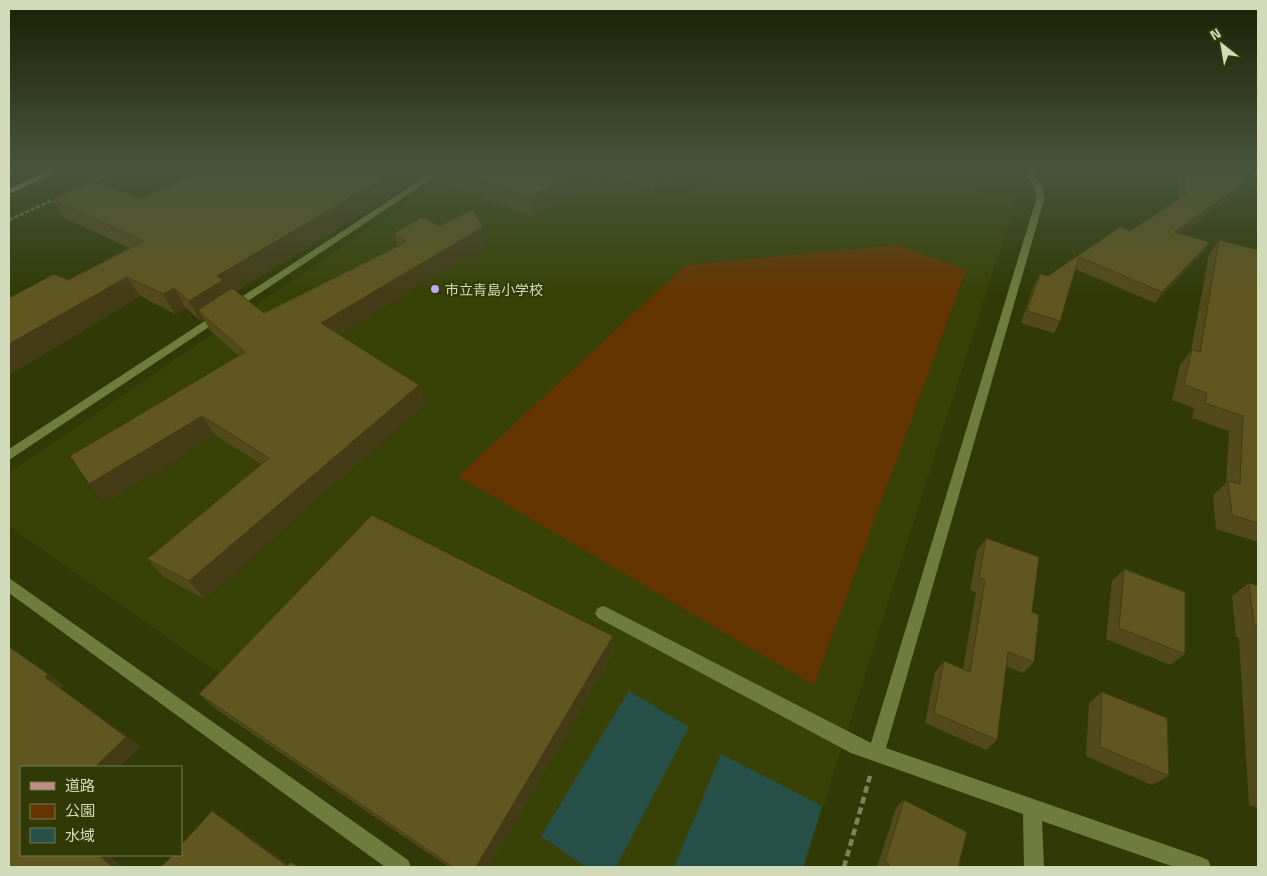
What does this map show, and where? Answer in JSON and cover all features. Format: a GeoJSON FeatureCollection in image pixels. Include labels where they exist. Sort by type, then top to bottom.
{"type":"FeatureCollection","features":[{"type":"Feature","properties":{"kind":"street"},"geometry":{"type":"LineString","coordinates":[[9,455],[379,211]]}},
{"type":"Feature","properties":{"kind":"street"},"geometry":{"type":"LineString","coordinates":[[876,754],[1037,211]]}},
{"type":"Feature","properties":{"kind":"street"},"geometry":{"type":"LineString","coordinates":[[9,585],[402,867]]}},
{"type":"Feature","properties":{"kind":"street"},"geometry":{"type":"LineString","coordinates":[[603,613],[856,747],[1200,867]]}},
{"type":"Feature","properties":{"kind":"street"},"geometry":{"type":"LineString","coordinates":[[1032,809],[1034,867]]}},
{"type":"Feature","properties":{"kind":"path"},"geometry":{"type":"LineString","coordinates":[[9,220],[29,211]]}},
{"type":"Feature","properties":{"kind":"path"},"geometry":{"type":"LineString","coordinates":[[844,867],[876,754]]}},
{"type":"Feature","properties":{"kind":"shaded area"},"geometry":{"type":"Polygon","coordinates":[[[394,211],[1012,211],[804,867],[494,867],[9,526],[9,473],[394,211]]]}},
{"type":"Feature","properties":{"kind":"green space"},"geometry":{"type":"Polygon","coordinates":[[[898,245],[966,270],[814,685],[458,476],[686,265],[898,245]]]}},
{"type":"Feature","properties":{"kind":"water"},"geometry":{"type":"Polygon","coordinates":[[[629,691],[689,727],[616,867],[586,867],[541,836],[629,691]]]}},
{"type":"Feature","properties":{"kind":"water"},"geometry":{"type":"Polygon","coordinates":[[[721,754],[822,806],[803,867],[674,867],[721,754]]]}},
{"type":"Feature","properties":{"kind":"building"},"geometry":{"type":"Polygon","coordinates":[[[78,211],[328,211],[217,276],[223,280],[189,301],[174,288],[163,294],[127,277],[9,344],[9,298],[54,274],[68,280],[144,241],[78,211]]]}},
{"type":"Feature","properties":{"kind":"building"},"geometry":{"type":"Polygon","coordinates":[[[474,211],[483,227],[321,323],[419,385],[189,581],[147,559],[269,458],[202,416],[89,484],[70,456],[245,352],[198,310],[232,288],[264,313],[406,242],[394,233],[422,217],[439,226],[474,211]]]}},
{"type":"Feature","properties":{"kind":"building"},"geometry":{"type":"Polygon","coordinates":[[[1161,211],[1204,211],[1174,232],[1210,242],[1162,292],[1079,257],[1060,321],[1027,311],[1040,274],[1048,276],[1120,227],[1130,231],[1161,211]]]}},
{"type":"Feature","properties":{"kind":"building"},"geometry":{"type":"Polygon","coordinates":[[[1219,240],[1258,250],[1258,523],[1232,515],[1228,481],[1240,484],[1243,416],[1205,403],[1207,393],[1184,385],[1192,350],[1200,352],[1219,240]]]}},
{"type":"Feature","properties":{"kind":"building"},"geometry":{"type":"Polygon","coordinates":[[[372,515],[613,636],[476,867],[453,867],[199,694],[372,515]]]}},
{"type":"Feature","properties":{"kind":"building"},"geometry":{"type":"Polygon","coordinates":[[[986,538],[1039,557],[1032,612],[1039,615],[1034,662],[1008,652],[997,740],[934,713],[944,661],[970,672],[985,580],[979,578],[986,538]]]}},
{"type":"Feature","properties":{"kind":"building"},"geometry":{"type":"Polygon","coordinates":[[[1124,569],[1185,592],[1185,654],[1119,628],[1124,569]]]}},
{"type":"Feature","properties":{"kind":"building"},"geometry":{"type":"Polygon","coordinates":[[[1249,583],[1258,586],[1258,625],[1254,624],[1249,583]]]}},
{"type":"Feature","properties":{"kind":"building"},"geometry":{"type":"Polygon","coordinates":[[[9,647],[48,674],[45,677],[126,737],[96,766],[20,766],[20,856],[100,856],[112,867],[9,867],[9,647]]]}},
{"type":"Feature","properties":{"kind":"building"},"geometry":{"type":"Polygon","coordinates":[[[1102,692],[1167,718],[1169,776],[1100,747],[1102,692]]]}},
{"type":"Feature","properties":{"kind":"building"},"geometry":{"type":"Polygon","coordinates":[[[904,800],[967,832],[958,867],[888,867],[889,864],[885,861],[904,800]]]}},
{"type":"Feature","properties":{"kind":"building"},"geometry":{"type":"Polygon","coordinates":[[[212,811],[287,866],[291,862],[298,867],[161,867],[172,856],[182,856],[182,844],[212,811]]]}},
{"type":"Feature","properties":{"kind":"place","name":"市立青島小学校"},"geometry":{"type":"Point","coordinates":[435,289]}}]}
